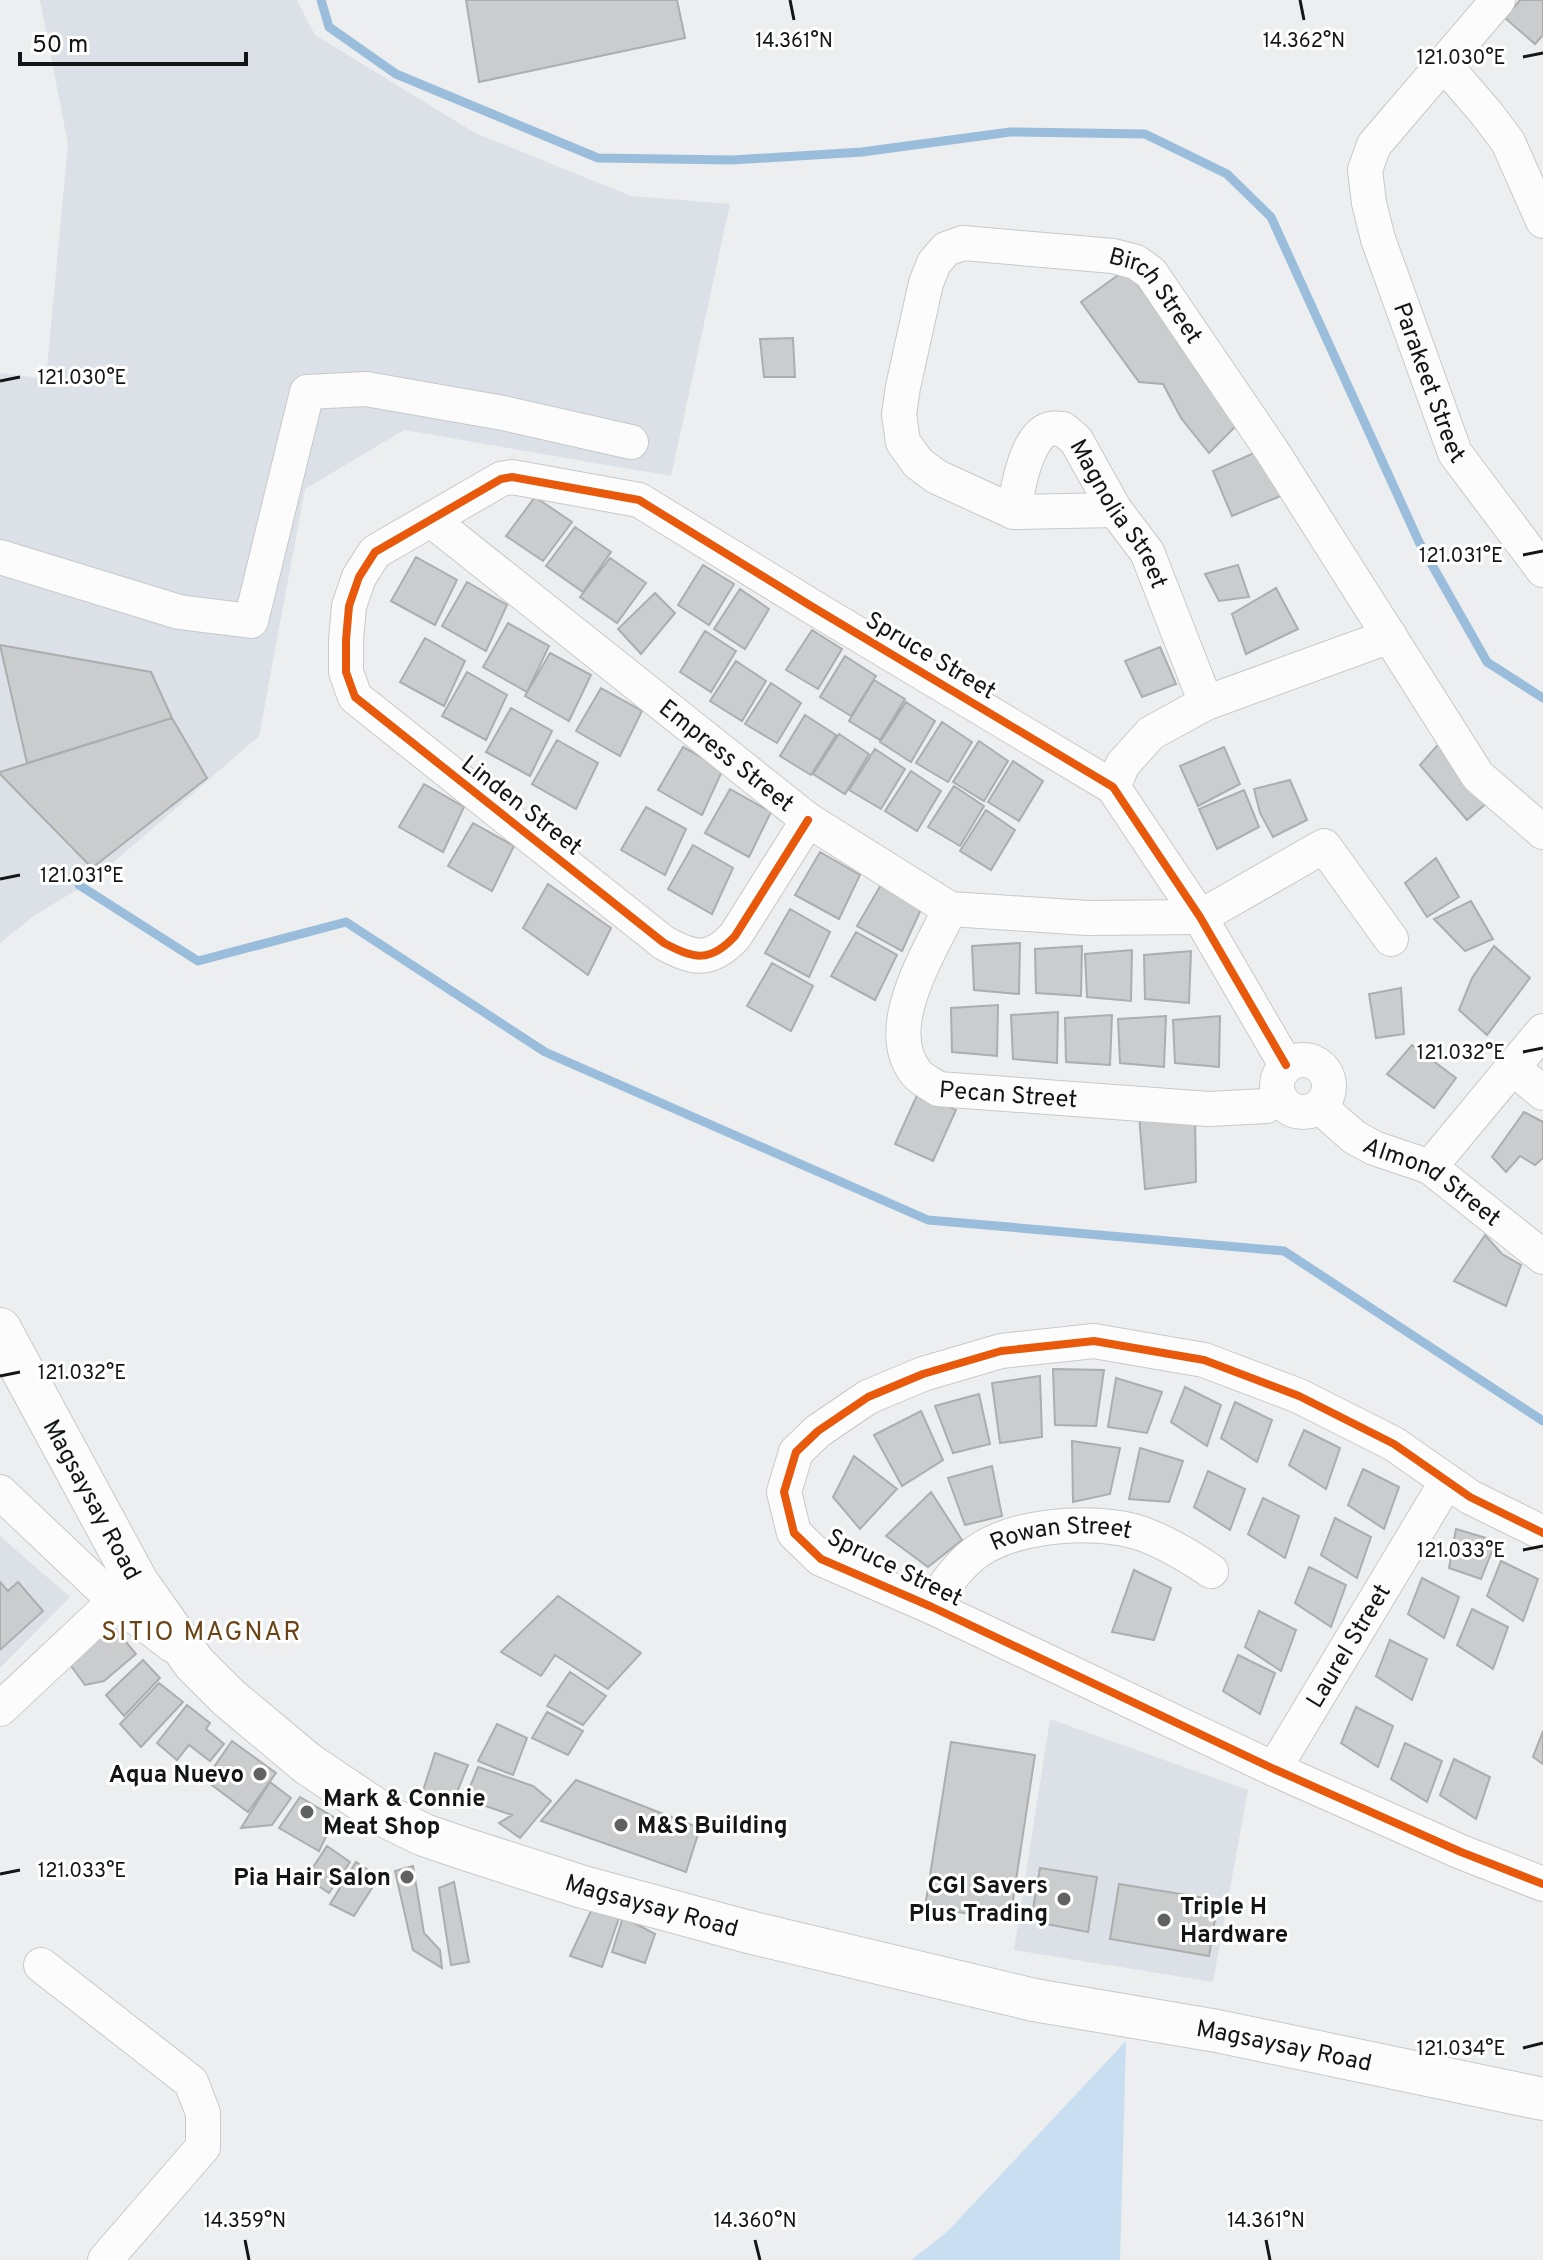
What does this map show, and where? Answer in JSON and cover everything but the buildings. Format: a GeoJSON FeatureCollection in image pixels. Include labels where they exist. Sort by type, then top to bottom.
{"type":"FeatureCollection","features":[{"type":"Feature","properties":{"kind":"main road","name":"Magsaysay Road"},"geometry":{"type":"LineString","coordinates":[[0,1329],[137,1582],[194,1663],[240,1707],[308,1764],[399,1823],[462,1848],[583,1887],[745,1931],[1034,2000],[1248,2037],[1543,2099]]}},
{"type":"Feature","properties":{"kind":"street"},"geometry":{"type":"LineString","coordinates":[[1498,0],[1443,63],[1508,142],[1543,221]]}},
{"type":"Feature","properties":{"kind":"street","name":"Parakeet Street"},"geometry":{"type":"LineString","coordinates":[[1443,63],[1374,145],[1365,170],[1369,203],[1378,239],[1455,453],[1542,566]]}},
{"type":"Feature","properties":{"kind":"street","name":"Birch Street"},"geometry":{"type":"LineString","coordinates":[[1115,510],[1014,512],[937,477],[918,463],[903,442],[899,414],[926,283],[934,263],[946,249],[963,243],[1113,256],[1136,262],[1151,273],[1272,451],[1478,776],[1543,832]]}},
{"type":"Feature","properties":{"kind":"street"},"geometry":{"type":"LineString","coordinates":[[0,557],[179,612],[251,621],[307,392],[366,389],[503,413],[631,442]]}},
{"type":"Feature","properties":{"kind":"street","name":"Magnolia Street"},"geometry":{"type":"LineString","coordinates":[[1014,512],[1028,457],[1038,437],[1050,429],[1063,429],[1076,440],[1115,510],[1147,552],[1206,703]]}},
{"type":"Feature","properties":{"kind":"street","name":"Spruce Street"},"geometry":{"type":"LineString","coordinates":[[431,520],[489,484],[512,477],[639,500],[1113,787],[1200,917],[1286,1065]]}},
{"type":"Feature","properties":{"kind":"street","name":"Empress Street"},"geometry":{"type":"LineString","coordinates":[[431,520],[808,820],[950,909],[1087,918],[1200,917]]}},
{"type":"Feature","properties":{"kind":"street","name":"Linden Street"},"geometry":{"type":"LineString","coordinates":[[431,520],[375,552],[359,577],[349,606],[346,672],[355,697],[377,717],[664,943],[684,953],[706,957],[722,950],[735,936],[808,820]]}},
{"type":"Feature","properties":{"kind":"street"},"geometry":{"type":"LineString","coordinates":[[1113,787],[1123,764],[1151,733],[1206,703],[1390,636]]}},
{"type":"Feature","properties":{"kind":"street"},"geometry":{"type":"LineString","coordinates":[[1200,917],[1324,846],[1391,939]]}},
{"type":"Feature","properties":{"kind":"street","name":"Pecan Street"},"geometry":{"type":"LineString","coordinates":[[950,909],[905,1004],[903,1030],[907,1052],[917,1073],[938,1089],[1209,1109],[1266,1106],[1279,1098]]}},
{"type":"Feature","properties":{"kind":"street"},"geometry":{"type":"LineString","coordinates":[[1430,1167],[1543,1031]]}},
{"type":"Feature","properties":{"kind":"street"},"geometry":{"type":"LineString","coordinates":[[1297,1060],[1309,1060],[1320,1065],[1327,1074],[1330,1086],[1320,1107],[1310,1112],[1298,1112],[1287,1107],[1279,1098],[1276,1087],[1286,1065],[1297,1060]]}},
{"type":"Feature","properties":{"kind":"street"},"geometry":{"type":"LineString","coordinates":[[1512,1067],[1543,1093]]}},
{"type":"Feature","properties":{"kind":"street","name":"Almond Street"},"geometry":{"type":"LineString","coordinates":[[1320,1107],[1354,1137],[1374,1148],[1430,1167],[1543,1257]]}},
{"type":"Feature","properties":{"kind":"street","name":"Spruce Street"},"geometry":{"type":"LineString","coordinates":[[1543,1533],[1470,1497],[1394,1444],[1299,1396],[1204,1360],[1094,1341],[1001,1351],[923,1374],[868,1397],[818,1431],[796,1452],[784,1492],[794,1533],[821,1559],[932,1607],[1274,1769],[1461,1852],[1543,1884]]}},
{"type":"Feature","properties":{"kind":"street","name":"Laurel Street"},"geometry":{"type":"LineString","coordinates":[[1274,1769],[1447,1481]]}},
{"type":"Feature","properties":{"kind":"street"},"geometry":{"type":"LineString","coordinates":[[0,1492],[115,1601],[194,1663]]}},
{"type":"Feature","properties":{"kind":"street","name":"Rowan Street"},"geometry":{"type":"LineString","coordinates":[[932,1607],[948,1580],[970,1557],[999,1539],[1039,1529],[1089,1525],[1138,1532],[1179,1549],[1211,1571]]}},
{"type":"Feature","properties":{"kind":"street"},"geometry":{"type":"LineString","coordinates":[[0,1709],[115,1601]]}},
{"type":"Feature","properties":{"kind":"street"},"geometry":{"type":"LineString","coordinates":[[41,1965],[191,2082],[203,2113],[203,2147],[105,2260]]}},
{"type":"Feature","properties":{"kind":"shaded area"},"geometry":{"type":"Polygon","coordinates":[[[40,0],[297,0],[315,35],[475,133],[631,196],[730,204],[671,476],[404,430],[305,489],[259,736],[93,880],[35,915],[0,943],[0,373],[46,379],[68,144],[40,0]]]}},
{"type":"Feature","properties":{"kind":"shaded area"},"geometry":{"type":"Polygon","coordinates":[[[0,1536],[70,1597],[0,1668],[0,1536]]]}},
{"type":"Feature","properties":{"kind":"shaded area"},"geometry":{"type":"Polygon","coordinates":[[[1050,1719],[1248,1790],[1213,1982],[1014,1950],[1050,1719]]]}},
{"type":"Feature","properties":{"kind":"shaded area"},"geometry":{"type":"Polygon","coordinates":[[[1126,2041],[1120,2260],[911,2260],[947,2232],[1126,2041]]]}},
{"type":"Feature","properties":{"kind":"waterway"},"geometry":{"type":"LineString","coordinates":[[321,0],[329,27],[396,74],[598,158],[732,160],[862,152],[1010,132],[1145,134],[1227,174],[1271,217],[1419,542],[1487,662],[1543,698]]}},
{"type":"Feature","properties":{"kind":"waterway"},"geometry":{"type":"LineString","coordinates":[[79,885],[198,961],[346,922],[545,1052],[928,1220],[1284,1251],[1543,1421]]}},
{"type":"Feature","properties":{"kind":"cycle path"},"geometry":{"type":"LineString","coordinates":[[808,820],[735,936],[726,945],[701,956],[664,943],[355,697],[346,672],[346,640],[349,606],[359,577],[375,552],[501,479],[512,477],[639,500],[1113,787],[1200,917],[1286,1065]]}},
{"type":"Feature","properties":{"kind":"cycle path"},"geometry":{"type":"LineString","coordinates":[[1543,1533],[1470,1497],[1394,1444],[1299,1396],[1204,1360],[1094,1341],[1001,1351],[923,1374],[868,1397],[818,1431],[796,1452],[784,1492],[794,1533],[821,1559],[932,1607],[1274,1769],[1461,1852],[1543,1884]]}},
{"type":"Feature","properties":{"kind":"place","name":"Aqua Nuevo"},"geometry":{"type":"Point","coordinates":[260,1774]}},
{"type":"Feature","properties":{"kind":"place","name":"Mark & Connie Meat Shop"},"geometry":{"type":"Point","coordinates":[307,1812]}},
{"type":"Feature","properties":{"kind":"place","name":"M&S Building"},"geometry":{"type":"Point","coordinates":[621,1825]}},
{"type":"Feature","properties":{"kind":"place","name":"Pia Hair Salon"},"geometry":{"type":"Point","coordinates":[407,1877]}},
{"type":"Feature","properties":{"kind":"place","name":"CGI Savers Plus Trading"},"geometry":{"type":"Point","coordinates":[1064,1899]}},
{"type":"Feature","properties":{"kind":"place","name":"Triple H Hardware"},"geometry":{"type":"Point","coordinates":[1164,1920]}},
{"type":"Feature","properties":{"kind":"district","name":"SITIO MAGNAR"},"geometry":{"type":"Point","coordinates":[202,1631]}}]}
